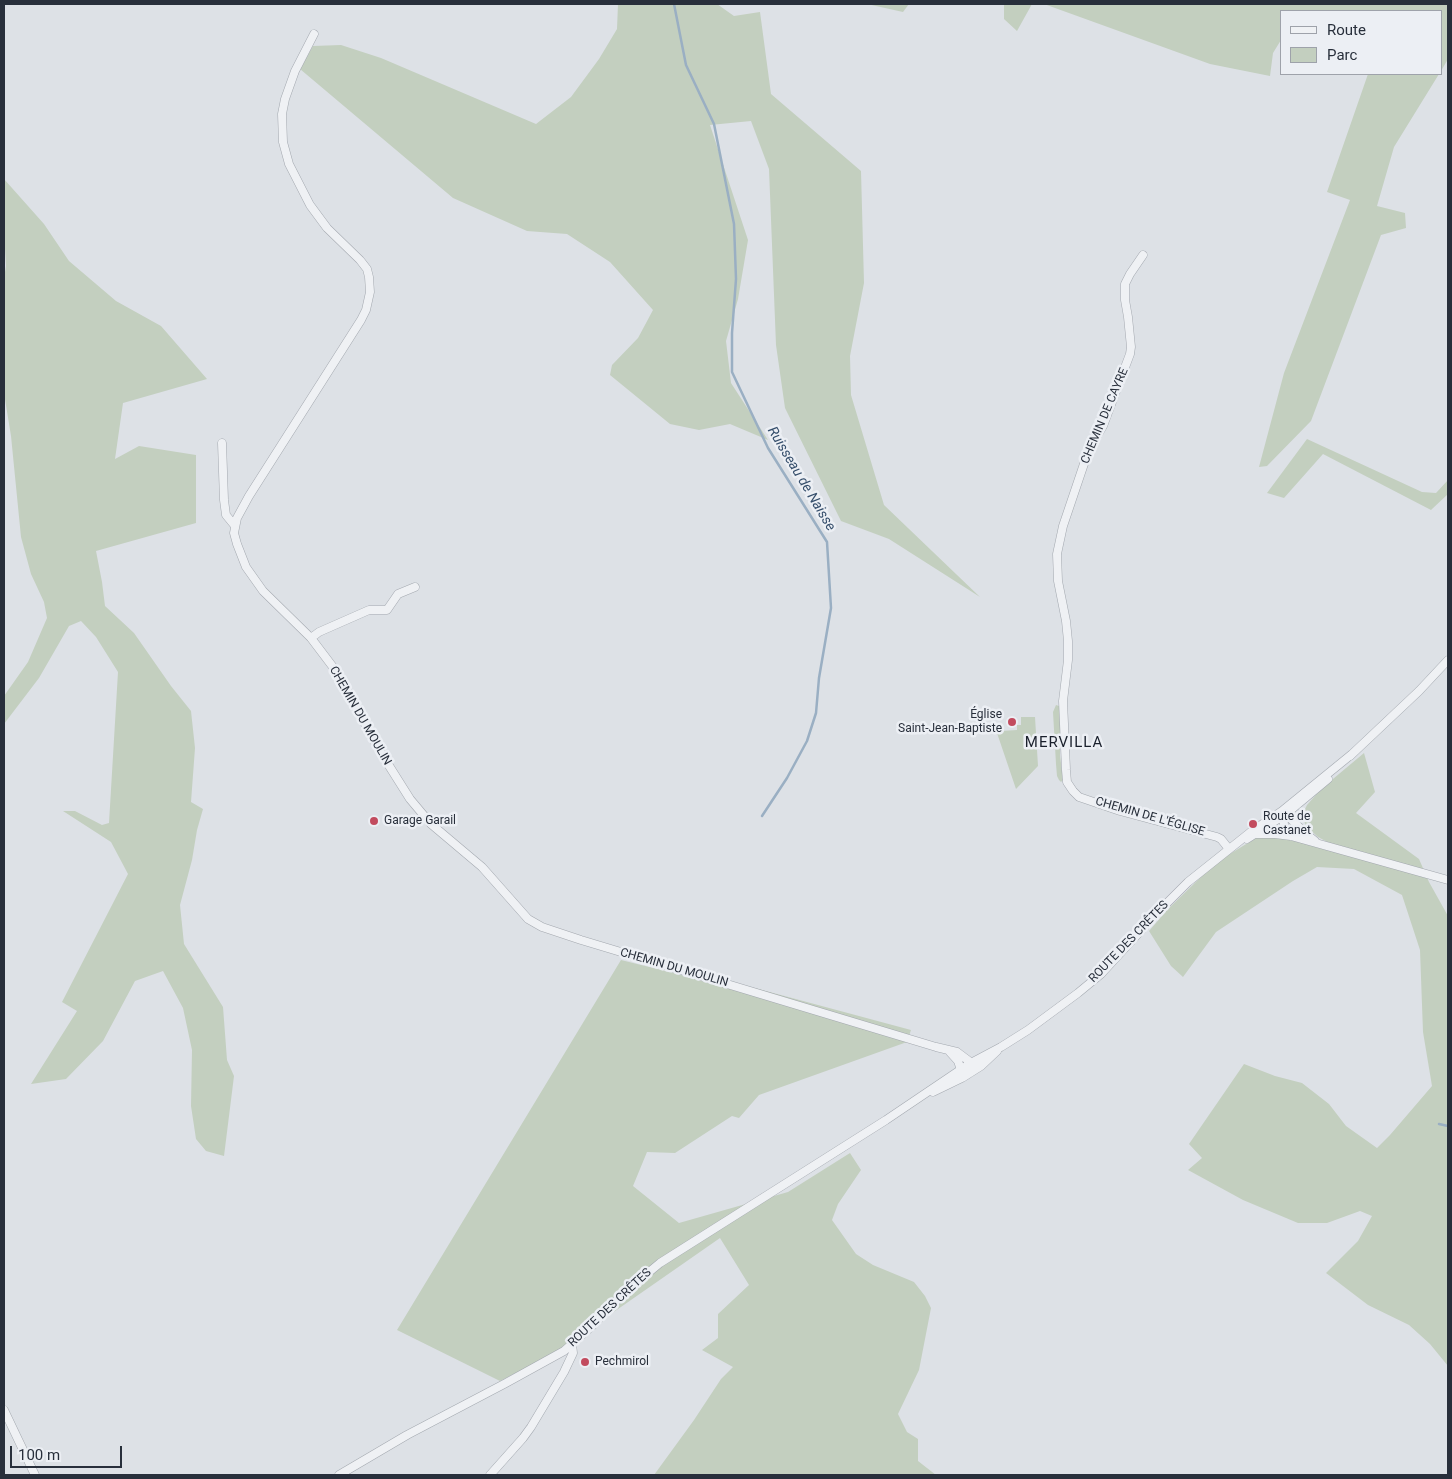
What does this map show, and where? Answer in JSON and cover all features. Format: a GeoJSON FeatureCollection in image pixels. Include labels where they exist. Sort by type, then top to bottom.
{"type":"FeatureCollection","features":[{"type":"Feature","properties":{"kind":"street"},"geometry":{"type":"LineString","coordinates":[[234,526],[249,496],[361,320],[369,300],[370,285],[366,269],[360,260],[327,228],[316,214],[294,176],[283,142],[282,114],[285,99],[295,72],[314,34]]}},
{"type":"Feature","properties":{"kind":"street","name":"CHEMIN DE CAYRE"},"geometry":{"type":"LineString","coordinates":[[1070,787],[1067,782],[1066,770],[1063,700],[1068,660],[1068,641],[1058,581],[1058,554],[1063,526],[1089,449],[1103,426],[1128,360],[1131,347],[1125,300],[1126,284],[1130,274],[1143,255]]}},
{"type":"Feature","properties":{"kind":"street","name":"CHEMIN DU MOULIN"},"geometry":{"type":"LineString","coordinates":[[222,443],[226,515],[234,526],[237,544],[249,572],[264,591],[311,638],[336,671],[380,753],[410,799],[431,824],[482,867],[528,919],[542,927],[581,940],[957,1052],[965,1057],[969,1064]]}},
{"type":"Feature","properties":{"kind":"street"},"geometry":{"type":"LineString","coordinates":[[311,638],[369,610],[387,610],[398,594],[414,587]]}},
{"type":"Feature","properties":{"kind":"street","name":"ROUTE DES CRÊTES"},"geometry":{"type":"LineString","coordinates":[[339,1475],[407,1434],[536,1367],[572,1344],[625,1292],[660,1263],[924,1095],[969,1064],[1028,1030],[1101,974],[1188,882],[1252,830],[1284,814],[1352,754],[1419,691],[1448,660]]}},
{"type":"Feature","properties":{"kind":"street","name":"ROUTE DES CRÊTES"},"geometry":{"type":"LineString","coordinates":[[1228,849],[1255,834],[1300,803],[1334,774],[1352,754]]}},
{"type":"Feature","properties":{"kind":"street","name":"CHEMIN DE L'ÉGLISE"},"geometry":{"type":"LineString","coordinates":[[1070,787],[1079,797],[1120,811],[1217,836],[1228,849]]}},
{"type":"Feature","properties":{"kind":"street"},"geometry":{"type":"LineString","coordinates":[[1299,827],[1296,814],[1300,803]]}},
{"type":"Feature","properties":{"kind":"street"},"geometry":{"type":"LineString","coordinates":[[1284,814],[1319,843]]}},
{"type":"Feature","properties":{"kind":"street"},"geometry":{"type":"LineString","coordinates":[[1284,814],[1286,828],[1291,836]]}},
{"type":"Feature","properties":{"kind":"street"},"geometry":{"type":"LineString","coordinates":[[1255,834],[1291,836],[1448,880]]}},
{"type":"Feature","properties":{"kind":"street","name":"ROUTE DES CRÊTES"},"geometry":{"type":"LineString","coordinates":[[924,1095],[950,1085],[970,1073],[981,1066],[1001,1047]]}},
{"type":"Feature","properties":{"kind":"street"},"geometry":{"type":"LineString","coordinates":[[949,1051],[958,1061],[961,1070],[970,1073],[969,1064]]}},
{"type":"Feature","properties":{"kind":"street"},"geometry":{"type":"LineString","coordinates":[[490,1475],[523,1438],[536,1419],[564,1372],[573,1353],[572,1344]]}},
{"type":"Feature","properties":{"kind":"street"},"geometry":{"type":"LineString","coordinates":[[4,1410],[35,1475]]}},
{"type":"Feature","properties":{"kind":"green space"},"geometry":{"type":"Polygon","coordinates":[[[618,4],[717,4],[734,16],[760,12],[771,94],[861,171],[864,283],[850,356],[851,395],[884,505],[980,597],[889,539],[841,521],[785,408],[776,345],[769,169],[751,121],[710,125],[748,240],[738,299],[726,341],[731,383],[768,440],[730,424],[699,430],[670,424],[610,375],[612,365],[638,338],[653,310],[610,262],[567,234],[527,231],[453,198],[300,69],[313,46],[341,45],[381,58],[536,124],[571,97],[599,59],[617,29],[618,4]]]}},
{"type":"Feature","properties":{"kind":"green space"},"geometry":{"type":"Polygon","coordinates":[[[867,4],[909,4],[903,12],[867,4]]]}},
{"type":"Feature","properties":{"kind":"green space"},"geometry":{"type":"Polygon","coordinates":[[[1004,4],[1032,4],[1017,31],[1004,19],[1004,4]]]}},
{"type":"Feature","properties":{"kind":"green space"},"geometry":{"type":"Polygon","coordinates":[[[1044,4],[1448,4],[1448,59],[1442,69],[1442,10],[1280,10],[1280,42],[1273,53],[1270,76],[1210,64],[1044,4]]]}},
{"type":"Feature","properties":{"kind":"green space"},"geometry":{"type":"Polygon","coordinates":[[[1368,75],[1438,75],[1394,147],[1377,206],[1405,213],[1406,228],[1381,235],[1311,421],[1267,466],[1259,467],[1284,373],[1350,200],[1327,192],[1368,75]]]}},
{"type":"Feature","properties":{"kind":"green space"},"geometry":{"type":"Polygon","coordinates":[[[4,179],[44,224],[69,261],[116,301],[161,326],[207,379],[123,403],[115,459],[139,446],[196,455],[196,523],[96,551],[105,606],[134,633],[191,711],[195,748],[191,802],[203,809],[180,905],[184,944],[223,1007],[227,1060],[234,1076],[224,1156],[206,1151],[196,1139],[191,1106],[192,1050],[183,1008],[163,971],[135,981],[103,1041],[66,1079],[31,1084],[77,1011],[62,1002],[128,874],[111,842],[63,811],[75,811],[102,825],[109,823],[118,672],[96,637],[81,621],[69,626],[39,678],[4,724],[4,696],[28,662],[47,618],[44,602],[31,574],[21,537],[11,436],[4,393],[4,278],[6,266],[4,248],[4,179]]]}},
{"type":"Feature","properties":{"kind":"green space"},"geometry":{"type":"Polygon","coordinates":[[[1307,439],[1422,492],[1436,493],[1448,480],[1448,494],[1431,510],[1323,454],[1284,498],[1267,493],[1307,439]]]}},
{"type":"Feature","properties":{"kind":"green space"},"geometry":{"type":"Polygon","coordinates":[[[1056,705],[1060,709],[1060,755],[1063,780],[1061,782],[1057,776],[1056,764],[1053,712],[1056,705]]]}},
{"type":"Feature","properties":{"kind":"green space"},"geometry":{"type":"Polygon","coordinates":[[[1021,717],[1035,717],[1038,766],[1016,789],[997,733],[1017,730],[1017,725],[1021,725],[1021,717]]]}},
{"type":"Feature","properties":{"kind":"green space"},"geometry":{"type":"Polygon","coordinates":[[[1364,753],[1375,792],[1356,813],[1419,859],[1429,882],[1448,916],[1448,1366],[1430,1344],[1409,1325],[1368,1305],[1326,1273],[1358,1241],[1372,1216],[1360,1211],[1327,1223],[1298,1223],[1243,1200],[1188,1170],[1202,1158],[1189,1144],[1244,1064],[1275,1076],[1302,1083],[1329,1104],[1346,1126],[1377,1148],[1432,1086],[1423,1032],[1420,950],[1402,895],[1354,869],[1317,867],[1216,932],[1183,977],[1171,966],[1149,931],[1168,909],[1202,876],[1225,857],[1256,838],[1281,838],[1331,844],[1318,837],[1306,826],[1302,815],[1307,805],[1321,789],[1364,753]]]}},
{"type":"Feature","properties":{"kind":"green space"},"geometry":{"type":"Polygon","coordinates":[[[621,960],[718,984],[725,980],[911,1030],[907,1042],[759,1095],[739,1118],[732,1116],[675,1153],[647,1152],[633,1186],[679,1223],[788,1192],[850,1153],[861,1170],[838,1204],[832,1220],[856,1254],[873,1265],[914,1282],[925,1296],[931,1308],[919,1370],[898,1414],[907,1432],[918,1439],[918,1461],[936,1475],[654,1475],[721,1379],[733,1367],[702,1350],[718,1338],[718,1314],[749,1285],[720,1238],[552,1355],[500,1381],[397,1330],[621,960]]]}},
{"type":"Feature","properties":{"kind":"waterway","name":"Ruisseau de Naisse"},"geometry":{"type":"LineString","coordinates":[[674,4],[686,65],[714,124],[734,224],[736,279],[732,333],[732,372],[768,448],[827,542],[831,608],[819,678],[816,713],[807,741],[787,778],[762,816]]}},
{"type":"Feature","properties":{"kind":"waterway"},"geometry":{"type":"LineString","coordinates":[[1439,1124],[1448,1126]]}},
{"type":"Feature","properties":{"kind":"place","name":"Église Saint-Jean-Baptiste"},"geometry":{"type":"Point","coordinates":[1012,722]}},
{"type":"Feature","properties":{"kind":"place","name":"Garage Garail"},"geometry":{"type":"Point","coordinates":[374,821]}},
{"type":"Feature","properties":{"kind":"place","name":"Route de Castanet"},"geometry":{"type":"Point","coordinates":[1253,824]}},
{"type":"Feature","properties":{"kind":"place","name":"Pechmirol"},"geometry":{"type":"Point","coordinates":[585,1362]}},
{"type":"Feature","properties":{"kind":"district","name":"MERVILLA"},"geometry":{"type":"Point","coordinates":[1064,743]}}]}
